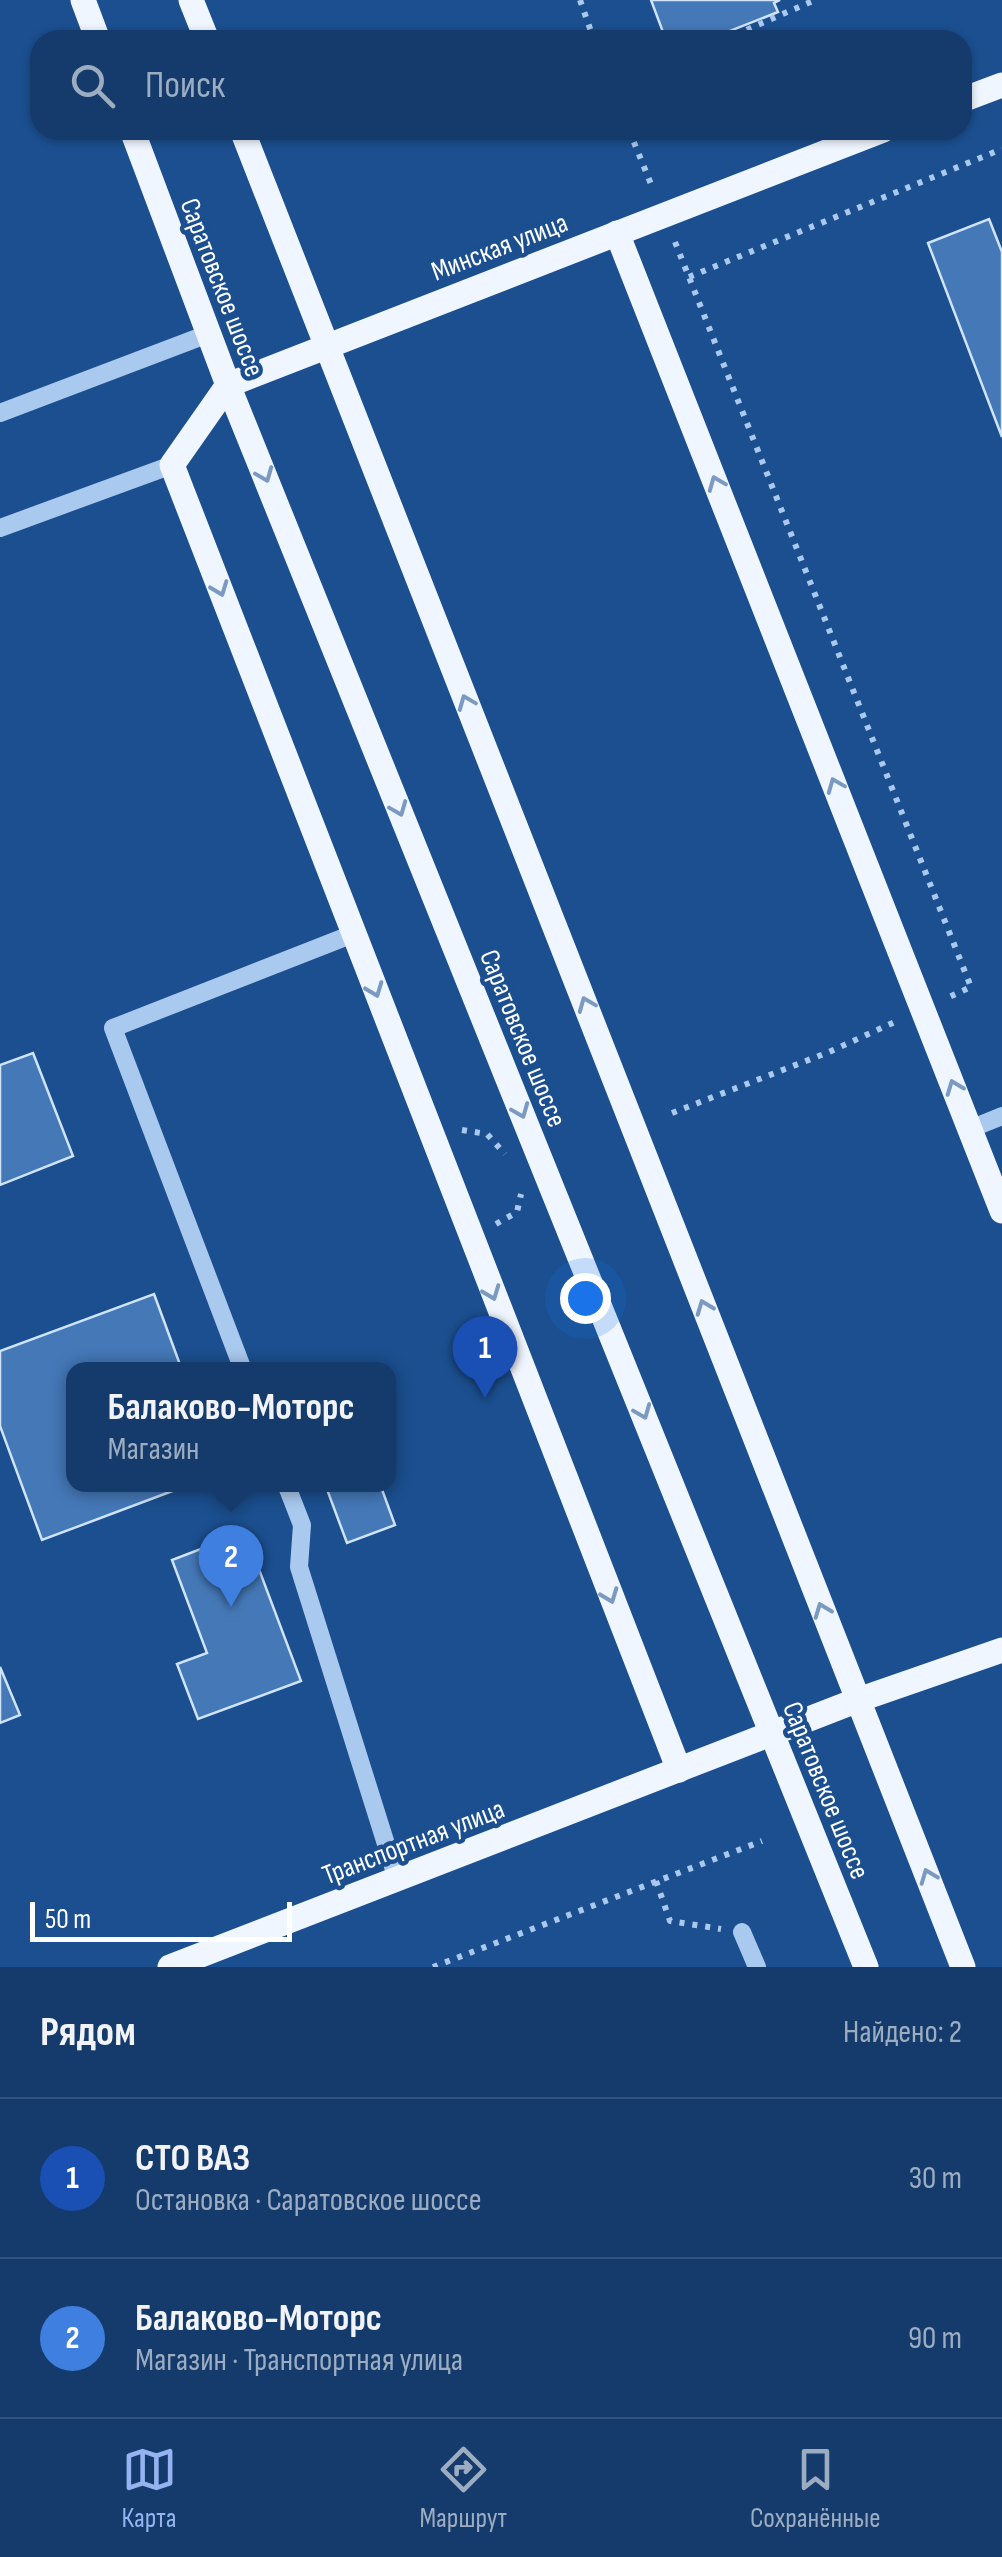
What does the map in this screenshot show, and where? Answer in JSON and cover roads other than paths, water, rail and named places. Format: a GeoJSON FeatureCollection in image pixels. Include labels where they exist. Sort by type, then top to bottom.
{"type":"FeatureCollection","features":[{"type":"Feature","properties":{"kind":"main road"},"geometry":{"type":"LineString","coordinates":[[83,0],[94,30]]}},
{"type":"Feature","properties":{"kind":"main road"},"geometry":{"type":"LineString","coordinates":[[192,0],[203,30]]}},
{"type":"Feature","properties":{"kind":"main road"},"geometry":{"type":"LineString","coordinates":[[972,96],[1002,84]]}},
{"type":"Feature","properties":{"kind":"main road","name":"Саратовское шоссе"},"geometry":{"type":"LineString","coordinates":[[136,140],[228,385],[866,1967]]}},
{"type":"Feature","properties":{"kind":"main road"},"geometry":{"type":"LineString","coordinates":[[246,140],[963,1967]]}},
{"type":"Feature","properties":{"kind":"main road","name":"Минская улица"},"geometry":{"type":"LineString","coordinates":[[228,385],[858,140]]}},
{"type":"Feature","properties":{"kind":"main road"},"geometry":{"type":"LineString","coordinates":[[617,233],[1002,1211]]}},
{"type":"Feature","properties":{"kind":"main road"},"geometry":{"type":"LineString","coordinates":[[228,385],[172,465],[679,1770]]}},
{"type":"Feature","properties":{"kind":"main road","name":"Транспортная улица"},"geometry":{"type":"LineString","coordinates":[[170,1967],[858,1700],[1002,1650]]}},
{"type":"Feature","properties":{"kind":"street"},"geometry":{"type":"LineString","coordinates":[[0,413],[208,334]]}},
{"type":"Feature","properties":{"kind":"street"},"geometry":{"type":"LineString","coordinates":[[0,528],[172,465]]}},
{"type":"Feature","properties":{"kind":"street"},"geometry":{"type":"LineString","coordinates":[[239,1362],[113,1028],[353,934]]}},
{"type":"Feature","properties":{"kind":"street"},"geometry":{"type":"LineString","coordinates":[[970,1129],[1002,1116]]}},
{"type":"Feature","properties":{"kind":"street"},"geometry":{"type":"LineString","coordinates":[[289,1492],[302,1525],[299,1567],[398,1879]]}},
{"type":"Feature","properties":{"kind":"street"},"geometry":{"type":"LineString","coordinates":[[742,1932],[757,1967]]}},
{"type":"Feature","properties":{"kind":"place","name":"СТО ВАЗ"},"geometry":{"type":"Point","coordinates":[485,1398]}},
{"type":"Feature","properties":{"kind":"place","name":"Балаково-Моторс"},"geometry":{"type":"Point","coordinates":[231,1607]}}]}
